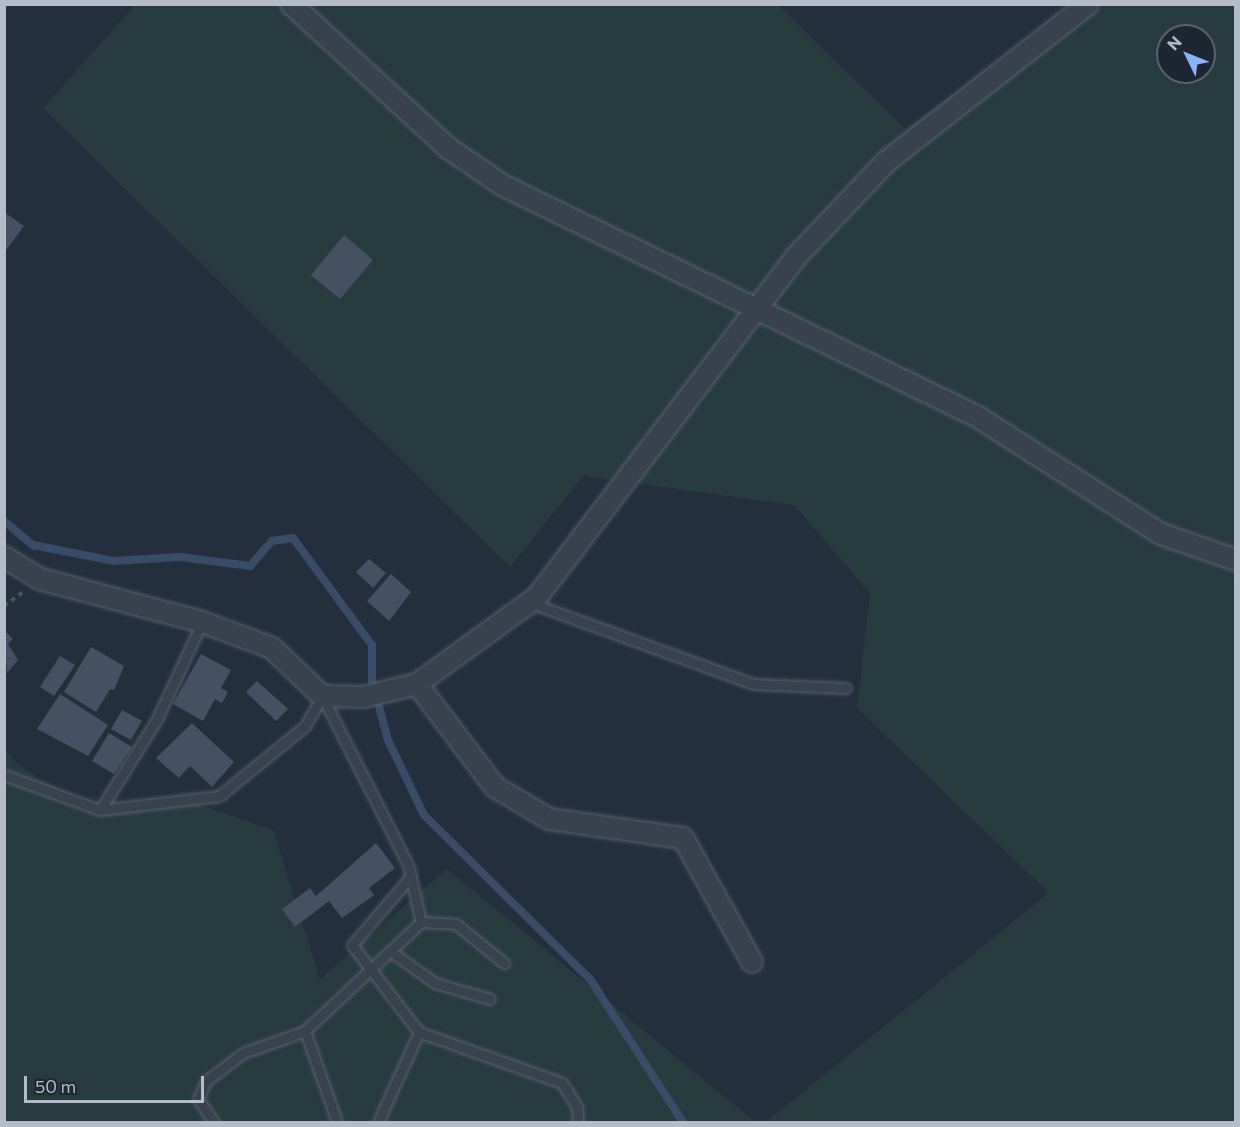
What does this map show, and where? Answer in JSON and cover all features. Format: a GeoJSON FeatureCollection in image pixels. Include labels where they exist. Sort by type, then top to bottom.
{"type":"FeatureCollection","features":[{"type":"Feature","properties":{"kind":"street"},"geometry":{"type":"LineString","coordinates":[[291,4],[448,148],[502,185],[978,417],[1161,534],[1236,560]]}},
{"type":"Feature","properties":{"kind":"street"},"geometry":{"type":"LineString","coordinates":[[4,557],[39,579],[202,622],[272,648],[322,696],[363,698],[417,684],[529,603],[795,258],[886,162],[1088,4]]}},
{"type":"Feature","properties":{"kind":"street"},"geometry":{"type":"LineString","coordinates":[[417,684],[495,787],[549,819],[683,838],[752,962]]}},
{"type":"Feature","properties":{"kind":"lane"},"geometry":{"type":"LineString","coordinates":[[529,603],[753,684],[846,688]]}},
{"type":"Feature","properties":{"kind":"lane"},"geometry":{"type":"LineString","coordinates":[[100,810],[157,719],[202,622]]}},
{"type":"Feature","properties":{"kind":"lane"},"geometry":{"type":"LineString","coordinates":[[4,775],[100,810],[219,796],[305,726],[322,696]]}},
{"type":"Feature","properties":{"kind":"lane"},"geometry":{"type":"LineString","coordinates":[[322,696],[388,820],[411,876],[422,922]]}},
{"type":"Feature","properties":{"kind":"lane"},"geometry":{"type":"LineString","coordinates":[[411,876],[352,945],[372,968],[419,1032],[562,1083],[577,1107],[578,1122]]}},
{"type":"Feature","properties":{"kind":"lane"},"geometry":{"type":"LineString","coordinates":[[214,1122],[198,1099],[206,1081],[243,1053],[305,1031],[422,922],[456,924],[504,963]]}},
{"type":"Feature","properties":{"kind":"lane"},"geometry":{"type":"LineString","coordinates":[[390,951],[435,983],[490,999]]}},
{"type":"Feature","properties":{"kind":"lane"},"geometry":{"type":"LineString","coordinates":[[305,1031],[337,1122]]}},
{"type":"Feature","properties":{"kind":"lane"},"geometry":{"type":"LineString","coordinates":[[378,1122],[419,1032]]}},
{"type":"Feature","properties":{"kind":"green space"},"geometry":{"type":"Polygon","coordinates":[[[777,4],[905,129],[1076,5],[1235,5],[1235,1122],[766,1122],[1049,893],[857,708],[870,593],[794,505],[583,476],[510,567],[43,108],[135,5],[777,4]]]}},
{"type":"Feature","properties":{"kind":"green space"},"geometry":{"type":"Polygon","coordinates":[[[4,748],[16,763],[97,815],[191,802],[273,830],[320,979],[447,869],[755,1122],[5,1122],[4,748]]]}},
{"type":"Feature","properties":{"kind":"building"},"geometry":{"type":"Polygon","coordinates":[[[4,212],[24,226],[4,253],[4,212]]]}},
{"type":"Feature","properties":{"kind":"building"},"geometry":{"type":"Polygon","coordinates":[[[344,235],[373,260],[340,299],[311,275],[344,235]]]}},
{"type":"Feature","properties":{"kind":"building"},"geometry":{"type":"Polygon","coordinates":[[[369,559],[386,573],[373,588],[356,572],[369,559]]]}},
{"type":"Feature","properties":{"kind":"building"},"geometry":{"type":"Polygon","coordinates":[[[391,574],[411,592],[389,621],[367,601],[391,574]]]}},
{"type":"Feature","properties":{"kind":"building"},"geometry":{"type":"Polygon","coordinates":[[[4,630],[13,639],[8,644],[18,660],[7,673],[4,630]]]}},
{"type":"Feature","properties":{"kind":"building"},"geometry":{"type":"Polygon","coordinates":[[[91,647],[124,666],[114,690],[110,689],[96,712],[64,692],[91,647]]]}},
{"type":"Feature","properties":{"kind":"building"},"geometry":{"type":"Polygon","coordinates":[[[201,654],[231,670],[221,688],[228,692],[222,703],[215,699],[203,721],[173,704],[201,654]]]}},
{"type":"Feature","properties":{"kind":"building"},"geometry":{"type":"Polygon","coordinates":[[[60,656],[75,665],[54,696],[40,687],[60,656]]]}},
{"type":"Feature","properties":{"kind":"building"},"geometry":{"type":"Polygon","coordinates":[[[257,681],[288,709],[276,721],[246,692],[257,681]]]}},
{"type":"Feature","properties":{"kind":"building"},"geometry":{"type":"Polygon","coordinates":[[[60,694],[108,725],[88,756],[37,729],[60,694]]]}},
{"type":"Feature","properties":{"kind":"building"},"geometry":{"type":"Polygon","coordinates":[[[122,710],[142,721],[131,740],[111,729],[122,710]]]}},
{"type":"Feature","properties":{"kind":"building"},"geometry":{"type":"Polygon","coordinates":[[[192,723],[234,762],[212,787],[190,766],[179,778],[156,758],[192,723]]]}},
{"type":"Feature","properties":{"kind":"building"},"geometry":{"type":"Polygon","coordinates":[[[109,733],[132,747],[114,774],[92,761],[109,733]]]}},
{"type":"Feature","properties":{"kind":"building"},"geometry":{"type":"Polygon","coordinates":[[[376,843],[395,868],[369,888],[374,895],[342,918],[329,901],[295,927],[282,909],[310,888],[316,896],[376,843]]]}},
{"type":"Feature","properties":{"kind":"waterway"},"geometry":{"type":"LineString","coordinates":[[4,521],[33,545],[114,561],[180,557],[250,566],[272,541],[293,538],[372,645],[372,680],[388,740],[424,815],[590,979],[683,1122]]}}]}
